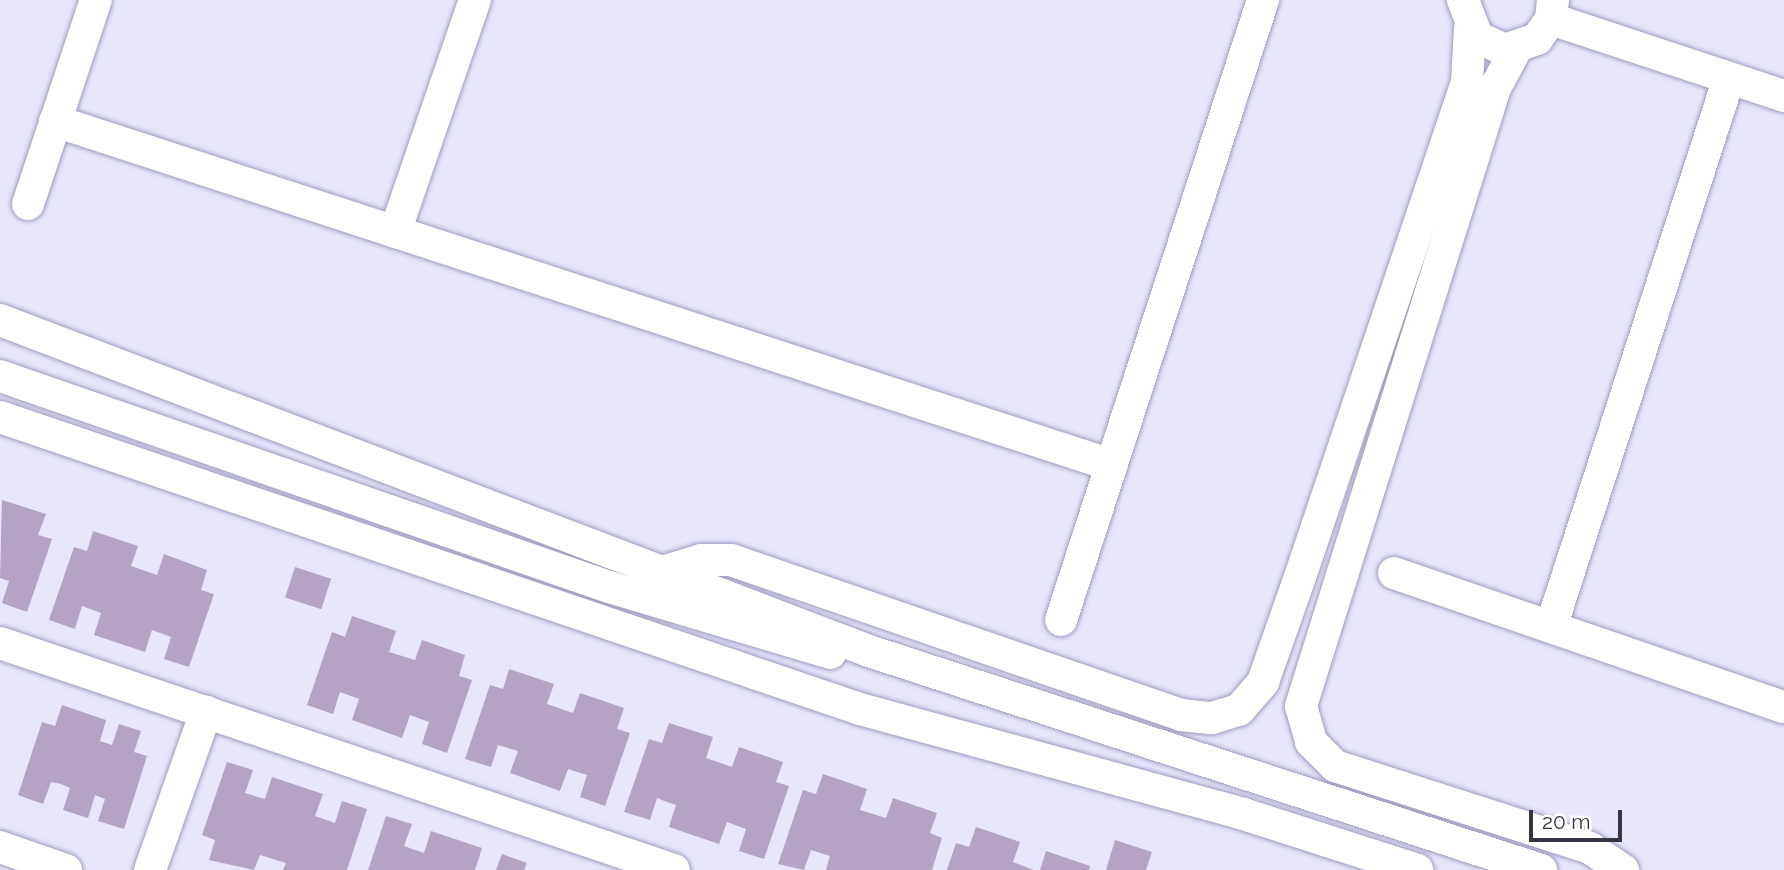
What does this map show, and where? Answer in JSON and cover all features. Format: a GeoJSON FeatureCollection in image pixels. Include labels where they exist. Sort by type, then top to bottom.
{"type":"FeatureCollection","features":[{"type":"Feature","properties":{"kind":"street"},"geometry":{"type":"LineString","coordinates":[[28,204],[96,0]]}},
{"type":"Feature","properties":{"kind":"street"},"geometry":{"type":"LineString","coordinates":[[395,232],[475,0]]}},
{"type":"Feature","properties":{"kind":"street"},"geometry":{"type":"LineString","coordinates":[[1061,620],[1263,0]]}},
{"type":"Feature","properties":{"kind":"street"},"geometry":{"type":"LineString","coordinates":[[1437,0],[1467,18],[1495,48],[1516,49],[1537,39],[1552,10],[1729,78],[1784,96]]}},
{"type":"Feature","properties":{"kind":"street"},"geometry":{"type":"LineString","coordinates":[[662,572],[701,560],[746,564],[1181,715],[1212,718],[1238,710],[1258,691],[1299,580],[1467,82],[1467,18]]}},
{"type":"Feature","properties":{"kind":"street"},"geometry":{"type":"LineString","coordinates":[[1516,49],[1495,88],[1301,706],[1311,742],[1323,756],[1347,772],[1590,848],[1623,870]]}},
{"type":"Feature","properties":{"kind":"street"},"geometry":{"type":"LineString","coordinates":[[1552,624],[1729,78]]}},
{"type":"Feature","properties":{"kind":"street"},"geometry":{"type":"LineString","coordinates":[[55,121],[1111,465]]}},
{"type":"Feature","properties":{"kind":"street"},"geometry":{"type":"LineString","coordinates":[[0,320],[869,651],[1541,870]]}},
{"type":"Feature","properties":{"kind":"street"},"geometry":{"type":"LineString","coordinates":[[0,376],[672,607],[815,652],[869,651]]}},
{"type":"Feature","properties":{"kind":"street"},"geometry":{"type":"LineString","coordinates":[[0,417],[860,709],[1378,863],[1417,870]]}},
{"type":"Feature","properties":{"kind":"street"},"geometry":{"type":"LineString","coordinates":[[1394,573],[1552,624],[1784,706]]}},
{"type":"Feature","properties":{"kind":"street"},"geometry":{"type":"LineString","coordinates":[[1299,580],[1337,592]]}},
{"type":"Feature","properties":{"kind":"street"},"geometry":{"type":"LineString","coordinates":[[0,643],[674,870]]}},
{"type":"Feature","properties":{"kind":"street"},"geometry":{"type":"LineString","coordinates":[[150,870],[206,712]]}},
{"type":"Feature","properties":{"kind":"street"},"geometry":{"type":"LineString","coordinates":[[0,847],[66,870]]}},
{"type":"Feature","properties":{"kind":"building"},"geometry":{"type":"Polygon","coordinates":[[[2,500],[46,514],[38,535],[52,539],[27,612],[2,603],[9,581],[0,578],[2,500]]]}},
{"type":"Feature","properties":{"kind":"building"},"geometry":{"type":"Polygon","coordinates":[[[93,531],[138,546],[131,566],[157,575],[164,554],[207,570],[201,590],[214,594],[189,667],[164,659],[171,637],[152,630],[145,652],[94,635],[101,613],[82,606],[75,629],[49,620],[74,547],[87,551],[93,531]]]}},
{"type":"Feature","properties":{"kind":"building"},"geometry":{"type":"Polygon","coordinates":[[[295,567],[331,579],[321,609],[285,597],[295,567]]]}},
{"type":"Feature","properties":{"kind":"building"},"geometry":{"type":"Polygon","coordinates":[[[352,616],[396,631],[389,652],[415,660],[422,640],[465,655],[459,676],[472,680],[447,753],[422,744],[429,722],[410,715],[402,738],[352,720],[359,699],[340,692],[333,714],[307,705],[332,632],[345,637],[352,616]]]}},
{"type":"Feature","properties":{"kind":"building"},"geometry":{"type":"Polygon","coordinates":[[[509,669],[554,684],[547,704],[573,713],[580,693],[624,708],[617,729],[630,733],[605,806],[580,797],[587,775],[568,769],[560,791],[510,773],[518,751],[498,745],[491,767],[465,759],[490,685],[503,689],[509,669]]]}},
{"type":"Feature","properties":{"kind":"building"},"geometry":{"type":"Polygon","coordinates":[[[62,705],[106,720],[100,741],[112,745],[119,724],[141,731],[134,752],[147,756],[124,829],[98,821],[105,799],[95,795],[88,818],[63,810],[70,788],[61,784],[51,782],[43,804],[18,795],[42,722],[55,726],[62,705]]]}},
{"type":"Feature","properties":{"kind":"building"},"geometry":{"type":"Polygon","coordinates":[[[669,723],[713,737],[706,758],[732,767],[739,747],[783,762],[776,782],[789,786],[764,859],[739,851],[746,829],[727,822],[719,844],[669,827],[676,805],[657,798],[650,820],[624,812],[649,739],[662,743],[669,723]]]}},
{"type":"Feature","properties":{"kind":"building"},"geometry":{"type":"Polygon","coordinates":[[[227,762],[253,770],[245,793],[265,799],[272,777],[323,794],[315,816],[335,823],[342,801],[367,809],[347,870],[283,870],[286,863],[260,855],[254,870],[209,860],[215,840],[202,835],[227,762]]]}},
{"type":"Feature","properties":{"kind":"building"},"geometry":{"type":"Polygon","coordinates":[[[823,774],[867,789],[860,810],[886,818],[893,798],[937,813],[930,833],[942,838],[932,870],[826,870],[830,856],[811,850],[804,870],[778,864],[803,790],[816,794],[823,774]]]}},
{"type":"Feature","properties":{"kind":"building"},"geometry":{"type":"Polygon","coordinates":[[[386,816],[412,824],[404,846],[424,853],[431,831],[482,848],[475,870],[368,870],[386,816]]]}},
{"type":"Feature","properties":{"kind":"building"},"geometry":{"type":"Polygon","coordinates":[[[976,827],[1020,842],[1013,862],[1034,870],[947,870],[956,843],[969,847],[976,827]]]}},
{"type":"Feature","properties":{"kind":"building"},"geometry":{"type":"Polygon","coordinates":[[[1115,840],[1152,852],[1146,870],[1106,870],[1115,840]]]}},
{"type":"Feature","properties":{"kind":"building"},"geometry":{"type":"Polygon","coordinates":[[[1046,851],[1090,866],[1089,870],[1040,870],[1046,851]]]}},
{"type":"Feature","properties":{"kind":"building"},"geometry":{"type":"Polygon","coordinates":[[[502,854],[527,863],[524,870],[496,870],[502,854]]]}}]}
